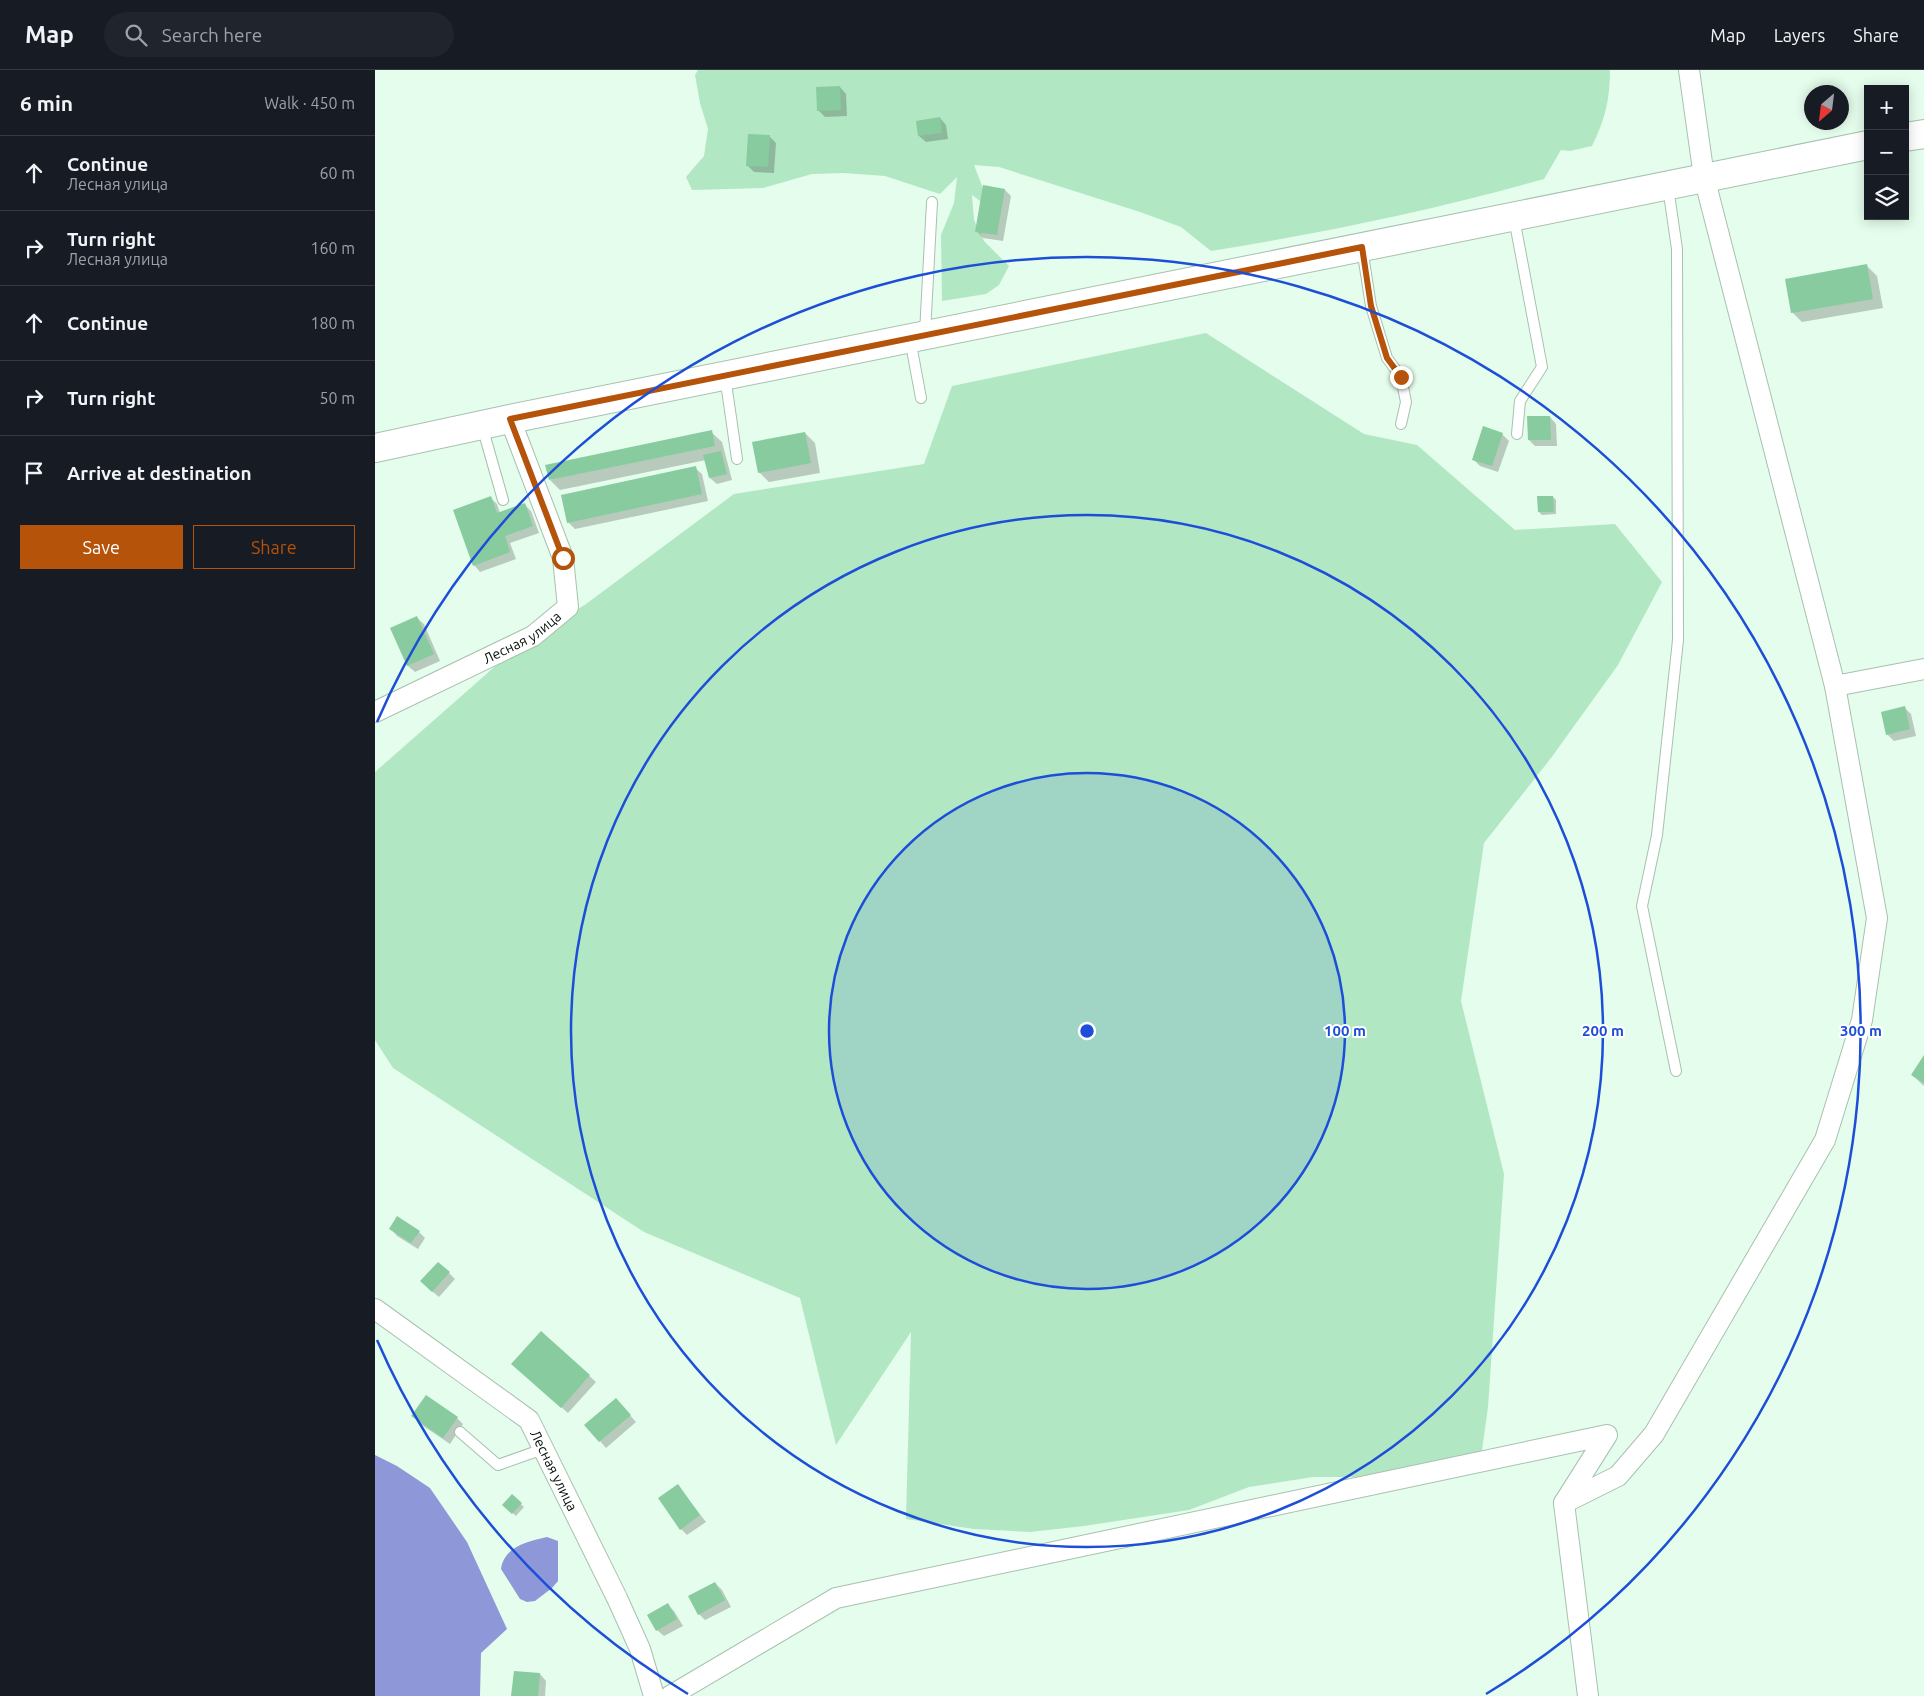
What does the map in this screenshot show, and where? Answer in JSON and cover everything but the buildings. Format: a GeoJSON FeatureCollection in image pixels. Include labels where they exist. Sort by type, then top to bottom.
{"type":"FeatureCollection","features":[{"type":"Feature","properties":{"kind":"street"},"geometry":{"type":"LineString","coordinates":[[1564,1503],[1618,1476],[1654,1434],[1825,1140],[1861,1020],[1877,918],[1835,686],[1704,177],[1689,70]]}},
{"type":"Feature","properties":{"kind":"street"},"geometry":{"type":"LineString","coordinates":[[1909,136],[1924,134]]}},
{"type":"Feature","properties":{"kind":"street"},"geometry":{"type":"LineString","coordinates":[[375,448],[481,424],[1864,146]]}},
{"type":"Feature","properties":{"kind":"street","name":"Лесная улица"},"geometry":{"type":"LineString","coordinates":[[375,712],[533,636],[568,607],[563,558],[510,419]]}},
{"type":"Feature","properties":{"kind":"street"},"geometry":{"type":"LineString","coordinates":[[1835,686],[1924,669]]}},
{"type":"Feature","properties":{"kind":"street","name":"Лесная улица"},"geometry":{"type":"LineString","coordinates":[[375,1308],[529,1420],[640,1649],[653,1696]]}},
{"type":"Feature","properties":{"kind":"street"},"geometry":{"type":"LineString","coordinates":[[670,1696],[836,1598],[1607,1435],[1564,1503],[1588,1696]]}},
{"type":"Feature","properties":{"kind":"lane"},"geometry":{"type":"LineString","coordinates":[[1668,185],[1677,249],[1679,640],[1657,835],[1643,906],[1676,1071]]}},
{"type":"Feature","properties":{"kind":"lane"},"geometry":{"type":"LineString","coordinates":[[921,398],[917,337],[932,202]]}},
{"type":"Feature","properties":{"kind":"lane"},"geometry":{"type":"LineString","coordinates":[[1513,217],[1542,367],[1520,401],[1517,434]]}},
{"type":"Feature","properties":{"kind":"lane"},"geometry":{"type":"LineString","coordinates":[[1362,247],[1371,306],[1387,358],[1401,377],[1406,402],[1401,424]]}},
{"type":"Feature","properties":{"kind":"lane"},"geometry":{"type":"LineString","coordinates":[[725,375],[737,459]]}},
{"type":"Feature","properties":{"kind":"lane"},"geometry":{"type":"LineString","coordinates":[[481,424],[503,500]]}},
{"type":"Feature","properties":{"kind":"lane"},"geometry":{"type":"LineString","coordinates":[[461,1432],[498,1465],[543,1449]]}},
{"type":"Feature","properties":{"kind":"green space"},"geometry":{"type":"Polygon","coordinates":[[[698,70],[1610,70],[1606,109],[1592,146],[1570,151],[1561,150],[1544,179],[1462,201],[1379,220],[1211,251],[1181,227],[1140,212],[999,167],[974,165],[991,209],[972,195],[974,220],[984,241],[1009,266],[999,285],[986,294],[942,301],[941,235],[954,203],[957,177],[940,194],[885,176],[843,173],[812,174],[763,188],[692,190],[686,177],[704,156],[708,129],[700,103],[695,75],[698,70]]]}},
{"type":"Feature","properties":{"kind":"green space"},"geometry":{"type":"Polygon","coordinates":[[[1206,333],[1364,434],[1417,445],[1515,530],[1615,524],[1662,582],[1618,665],[1551,758],[1484,843],[1461,1001],[1504,1174],[1488,1407],[1479,1472],[1416,1477],[1313,1477],[1249,1487],[1189,1510],[1030,1532],[974,1529],[906,1519],[911,1332],[836,1445],[800,1298],[644,1232],[393,1068],[375,1040],[375,772],[516,648],[586,604],[734,494],[924,464],[952,386],[1206,333]]]}},
{"type":"Feature","properties":{"kind":"water"},"geometry":{"type":"Polygon","coordinates":[[[375,1455],[397,1466],[430,1488],[467,1542],[507,1629],[481,1653],[480,1696],[375,1696],[375,1455]]]}},
{"type":"Feature","properties":{"kind":"water"},"geometry":{"type":"Polygon","coordinates":[[[547,1537],[558,1541],[558,1581],[535,1601],[527,1602],[520,1599],[501,1569],[503,1561],[518,1546],[547,1537]]]}},
{"type":"Feature","properties":{"kind":"route"},"geometry":{"type":"LineString","coordinates":[[563,558],[510,419],[1362,247],[1371,306],[1387,358],[1401,377]]}}]}
